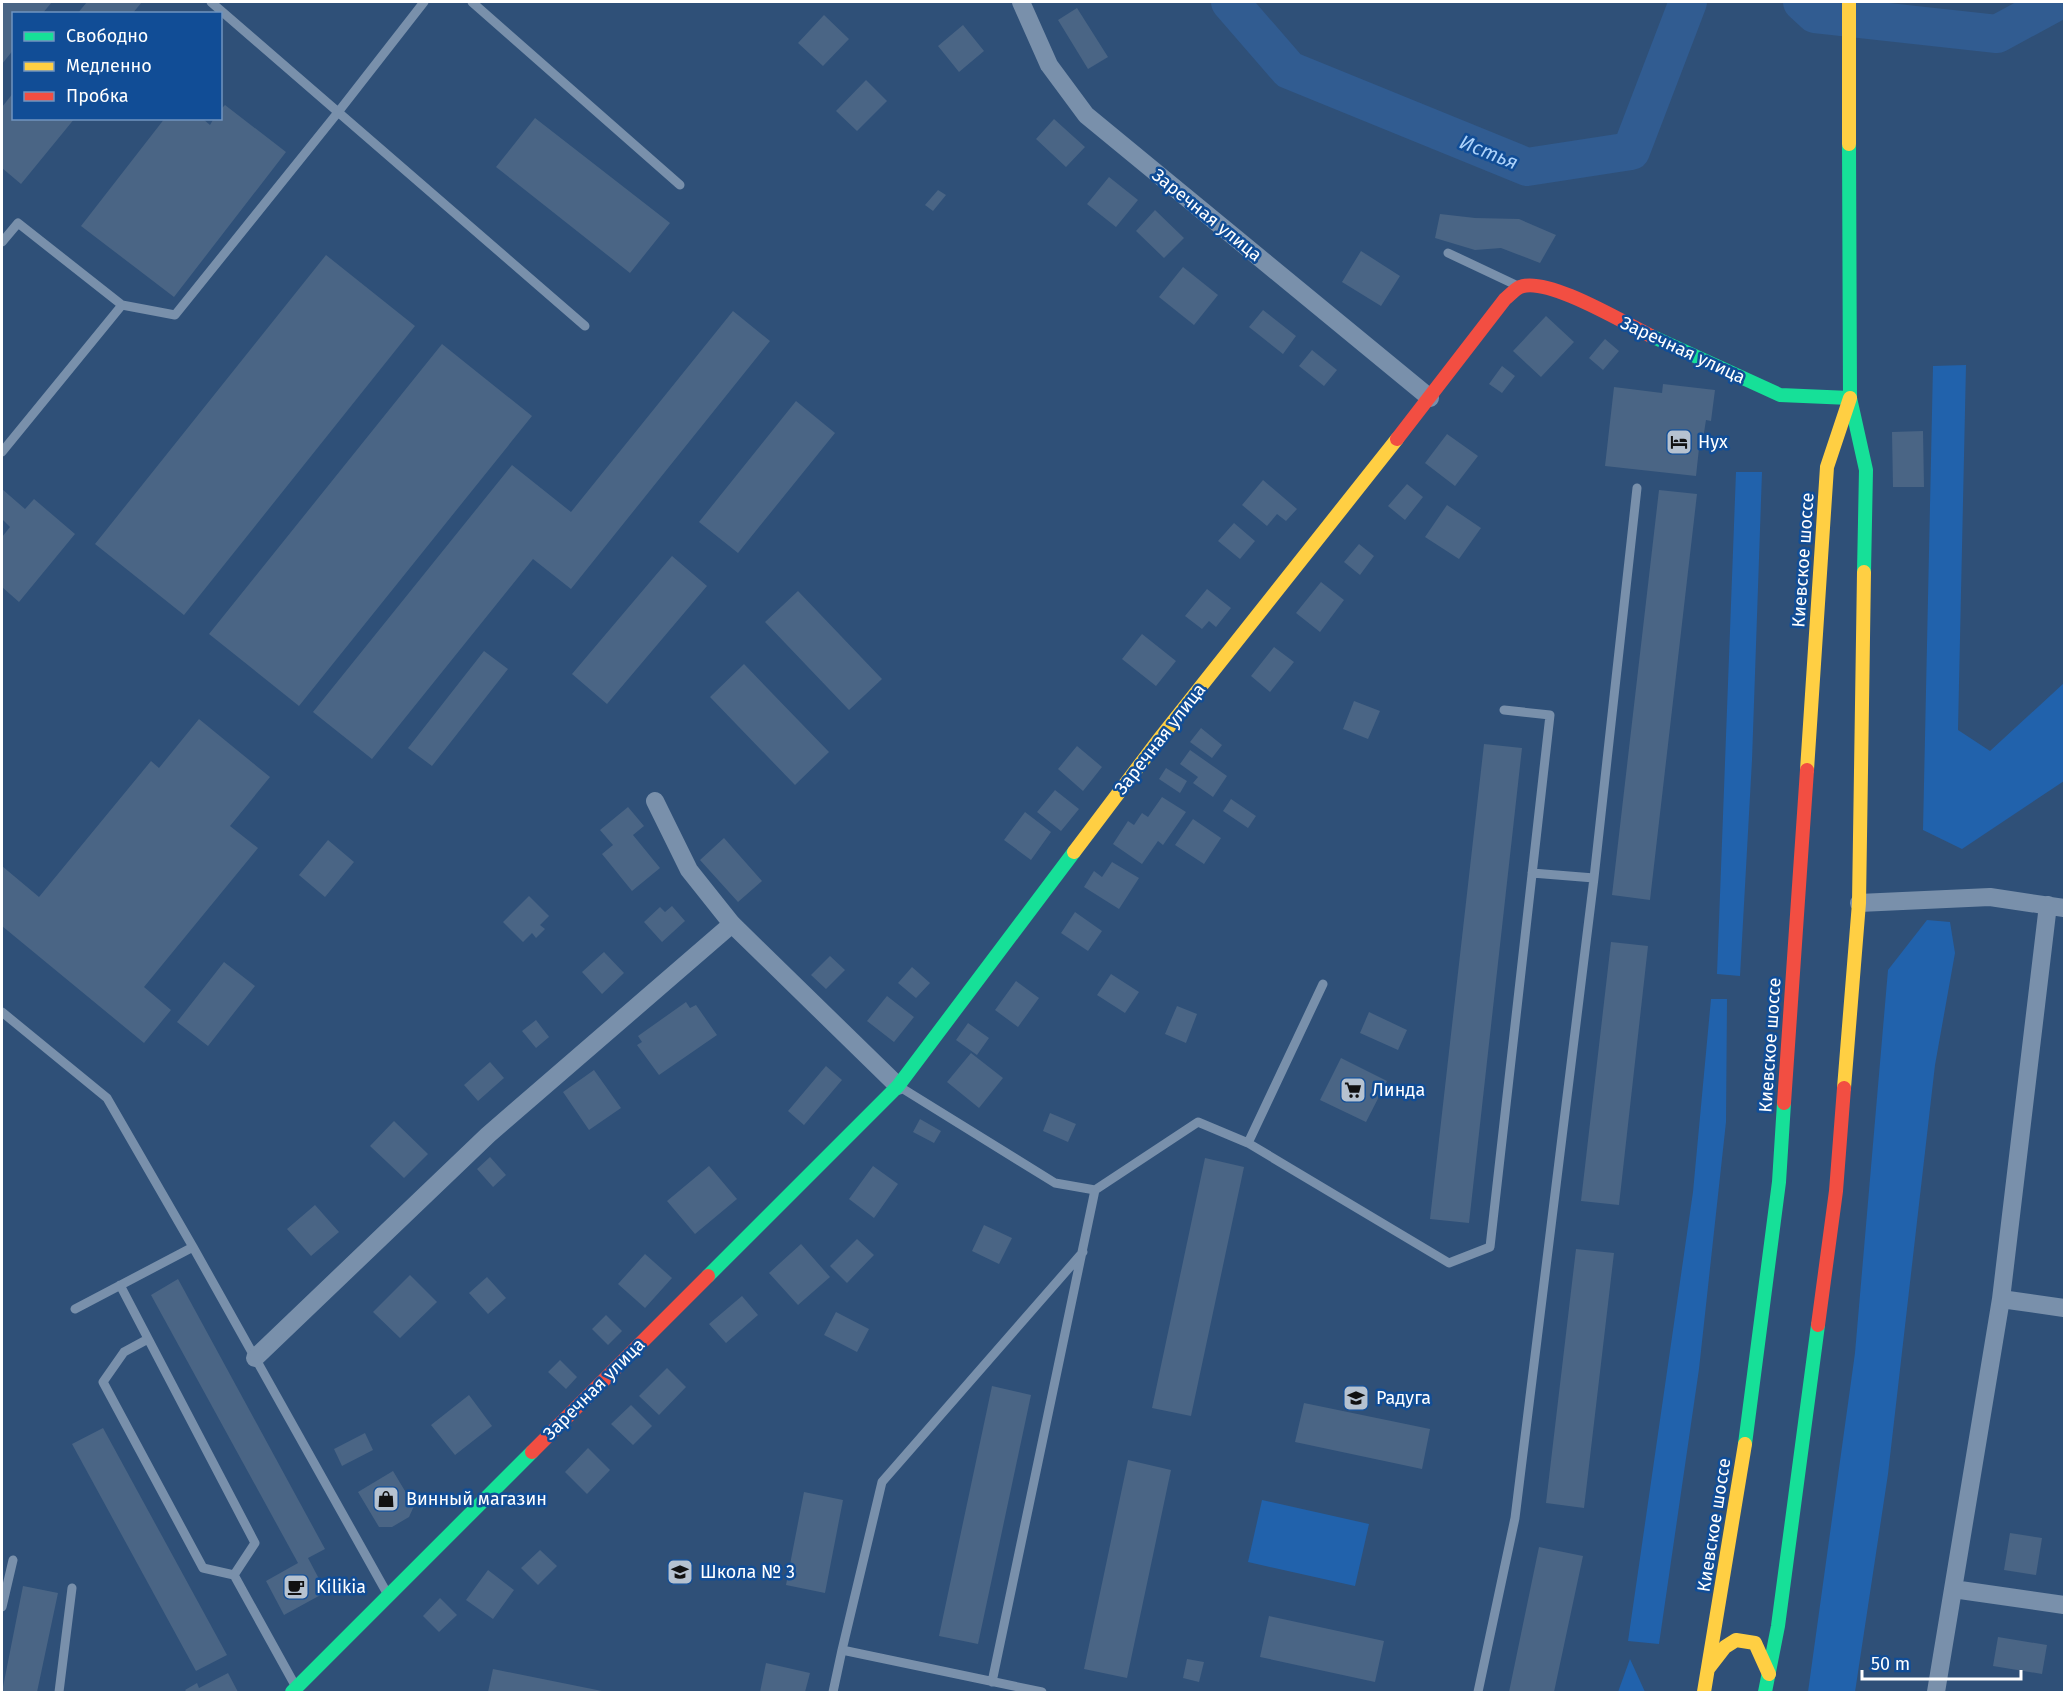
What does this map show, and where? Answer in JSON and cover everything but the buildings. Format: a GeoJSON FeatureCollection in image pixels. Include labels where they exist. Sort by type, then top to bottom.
{"type":"FeatureCollection","features":[{"type":"Feature","properties":{"kind":"main road","name":"Киевское шоссе"},"geometry":{"type":"LineString","coordinates":[[1765,1692],[1779,1614],[1836,1191],[1859,903],[1866,470],[1850,398],[1850,2]]}},
{"type":"Feature","properties":{"kind":"main road","name":"Заречная улица"},"geometry":{"type":"LineString","coordinates":[[294,1690],[898,1086],[1160,738],[1430,398],[1505,299],[1520,287],[1539,286],[1570,295],[1619,321],[1780,395],[1850,398]]}},
{"type":"Feature","properties":{"kind":"main road","name":"Киевское шоссе"},"geometry":{"type":"LineString","coordinates":[[1704,1692],[1742,1463],[1779,1182],[1827,467],[1850,398]]}},
{"type":"Feature","properties":{"kind":"main road"},"geometry":{"type":"LineString","coordinates":[[1708,1669],[1725,1647],[1736,1640],[1755,1643],[1769,1674]]}},
{"type":"Feature","properties":{"kind":"street","name":"Заречная улица"},"geometry":{"type":"LineString","coordinates":[[1021,2],[1049,65],[1086,115],[1430,398]]}},
{"type":"Feature","properties":{"kind":"street"},"geometry":{"type":"LineString","coordinates":[[655,801],[689,870],[732,924],[898,1086]]}},
{"type":"Feature","properties":{"kind":"street"},"geometry":{"type":"LineString","coordinates":[[1859,903],[1990,897],[2056,906],[2001,1299],[1936,1692]]}},
{"type":"Feature","properties":{"kind":"street"},"geometry":{"type":"LineString","coordinates":[[255,1358],[488,1135],[732,924]]}},
{"type":"Feature","properties":{"kind":"street"},"geometry":{"type":"LineString","coordinates":[[2001,1299],[2064,1308]]}},
{"type":"Feature","properties":{"kind":"street"},"geometry":{"type":"LineString","coordinates":[[1953,1589],[2064,1605]]}},
{"type":"Feature","properties":{"kind":"lane"},"geometry":{"type":"LineString","coordinates":[[211,2],[585,326]]}},
{"type":"Feature","properties":{"kind":"lane"},"geometry":{"type":"LineString","coordinates":[[2,242],[18,223],[122,305],[175,315],[424,2]]}},
{"type":"Feature","properties":{"kind":"lane"},"geometry":{"type":"LineString","coordinates":[[472,2],[680,185]]}},
{"type":"Feature","properties":{"kind":"lane"},"geometry":{"type":"LineString","coordinates":[[1448,253],[1520,287]]}},
{"type":"Feature","properties":{"kind":"lane"},"geometry":{"type":"LineString","coordinates":[[2,449],[122,305]]}},
{"type":"Feature","properties":{"kind":"lane"},"geometry":{"type":"LineString","coordinates":[[1478,1692],[1515,1518],[1594,879],[1637,488]]}},
{"type":"Feature","properties":{"kind":"lane"},"geometry":{"type":"LineString","coordinates":[[898,1086],[1055,1183],[1095,1190],[1198,1122],[1248,1143],[1449,1263],[1490,1247],[1550,715],[1504,710]]}},
{"type":"Feature","properties":{"kind":"lane"},"geometry":{"type":"LineString","coordinates":[[1532,873],[1594,879]]}},
{"type":"Feature","properties":{"kind":"lane"},"geometry":{"type":"LineString","coordinates":[[1248,1143],[1323,984]]}},
{"type":"Feature","properties":{"kind":"lane"},"geometry":{"type":"LineString","coordinates":[[2,1012],[107,1098],[388,1595]]}},
{"type":"Feature","properties":{"kind":"lane"},"geometry":{"type":"LineString","coordinates":[[992,1682],[1095,1190]]}},
{"type":"Feature","properties":{"kind":"lane"},"geometry":{"type":"LineString","coordinates":[[75,1310],[193,1247]]}},
{"type":"Feature","properties":{"kind":"lane"},"geometry":{"type":"LineString","coordinates":[[833,1692],[882,1482],[1083,1252]]}},
{"type":"Feature","properties":{"kind":"lane"},"geometry":{"type":"LineString","coordinates":[[120,1286],[255,1543],[234,1575]]}},
{"type":"Feature","properties":{"kind":"lane"},"geometry":{"type":"LineString","coordinates":[[148,1339],[124,1352],[103,1382],[203,1568],[234,1575],[294,1690]]}},
{"type":"Feature","properties":{"kind":"lane"},"geometry":{"type":"LineString","coordinates":[[2,1607],[13,1560]]}},
{"type":"Feature","properties":{"kind":"lane"},"geometry":{"type":"LineString","coordinates":[[59,1692],[72,1587]]}},
{"type":"Feature","properties":{"kind":"lane"},"geometry":{"type":"LineString","coordinates":[[842,1650],[1042,1692]]}},
{"type":"Feature","properties":{"kind":"shaded area"},"geometry":{"type":"Polygon","coordinates":[[[1966,365],[1958,730],[1990,751],[2064,683],[2064,781],[1962,849],[1923,830],[1933,366],[1966,365]]]}},
{"type":"Feature","properties":{"kind":"shaded area"},"geometry":{"type":"Polygon","coordinates":[[[1736,472],[1762,472],[1752,760],[1740,976],[1717,974],[1736,472]]]}},
{"type":"Feature","properties":{"kind":"shaded area"},"geometry":{"type":"Polygon","coordinates":[[[1927,920],[1950,922],[1955,953],[1935,1065],[1888,1474],[1855,1692],[1808,1692],[1855,1353],[1888,970],[1927,920]]]}},
{"type":"Feature","properties":{"kind":"shaded area"},"geometry":{"type":"Polygon","coordinates":[[[1711,999],[1727,999],[1726,1122],[1699,1369],[1659,1644],[1628,1641],[1693,1192],[1711,999]]]}},
{"type":"Feature","properties":{"kind":"shaded area"},"geometry":{"type":"Polygon","coordinates":[[[1262,1500],[1369,1524],[1355,1586],[1248,1562],[1262,1500]]]}},
{"type":"Feature","properties":{"kind":"shaded area"},"geometry":{"type":"Polygon","coordinates":[[[1630,1659],[1645,1692],[1618,1692],[1630,1659]]]}},
{"type":"Feature","properties":{"kind":"waterway","name":"Истья"},"geometry":{"type":"LineString","coordinates":[[1230,2],[1289,70],[1527,167],[1631,151],[1688,2]]}},
{"type":"Feature","properties":{"kind":"waterway","name":"Истья"},"geometry":{"type":"LineString","coordinates":[[1802,2],[1815,14],[1997,34],[2056,2]]}},
{"type":"Feature","properties":{"kind":"traffic: fast"},"geometry":{"type":"LineString","coordinates":[[1849,144],[1850,398],[1866,470],[1864,572]]}},
{"type":"Feature","properties":{"kind":"traffic: fast"},"geometry":{"type":"LineString","coordinates":[[1651,336],[1780,395],[1850,398]]}},
{"type":"Feature","properties":{"kind":"traffic: fast"},"geometry":{"type":"LineString","coordinates":[[708,1276],[898,1086],[1074,852]]}},
{"type":"Feature","properties":{"kind":"traffic: fast"},"geometry":{"type":"LineString","coordinates":[[1745,1444],[1779,1182],[1784,1103]]}},
{"type":"Feature","properties":{"kind":"traffic: fast"},"geometry":{"type":"LineString","coordinates":[[1765,1692],[1778,1626],[1818,1325]]}},
{"type":"Feature","properties":{"kind":"traffic: fast"},"geometry":{"type":"LineString","coordinates":[[292,1692],[532,1452]]}},
{"type":"Feature","properties":{"kind":"traffic: slow"},"geometry":{"type":"LineString","coordinates":[[1849,2],[1849,144]]}},
{"type":"Feature","properties":{"kind":"traffic: slow"},"geometry":{"type":"LineString","coordinates":[[1807,770],[1827,467],[1850,398]]}},
{"type":"Feature","properties":{"kind":"traffic: slow"},"geometry":{"type":"LineString","coordinates":[[1074,852],[1160,738],[1397,439]]}},
{"type":"Feature","properties":{"kind":"traffic: slow"},"geometry":{"type":"LineString","coordinates":[[1844,1088],[1859,903],[1864,572]]}},
{"type":"Feature","properties":{"kind":"traffic: slow"},"geometry":{"type":"LineString","coordinates":[[1704,1692],[1745,1444]]}},
{"type":"Feature","properties":{"kind":"traffic: slow"},"geometry":{"type":"LineString","coordinates":[[1708,1669],[1725,1647],[1736,1640],[1755,1643],[1769,1674]]}},
{"type":"Feature","properties":{"kind":"traffic: jam"},"geometry":{"type":"LineString","coordinates":[[1397,439],[1505,299],[1520,287],[1532,285],[1566,294],[1651,336]]}},
{"type":"Feature","properties":{"kind":"traffic: jam"},"geometry":{"type":"LineString","coordinates":[[1784,1103],[1807,770]]}},
{"type":"Feature","properties":{"kind":"traffic: jam"},"geometry":{"type":"LineString","coordinates":[[1818,1325],[1836,1191],[1844,1088]]}},
{"type":"Feature","properties":{"kind":"traffic: jam"},"geometry":{"type":"LineString","coordinates":[[532,1452],[708,1276]]}},
{"type":"Feature","properties":{"kind":"place","name":"Нух"},"geometry":{"type":"Point","coordinates":[1679,442]}},
{"type":"Feature","properties":{"kind":"place","name":"Линда"},"geometry":{"type":"Point","coordinates":[1353,1090]}},
{"type":"Feature","properties":{"kind":"place","name":"Радуга"},"geometry":{"type":"Point","coordinates":[1356,1398]}},
{"type":"Feature","properties":{"kind":"place","name":"Винный магазин"},"geometry":{"type":"Point","coordinates":[386,1499]}},
{"type":"Feature","properties":{"kind":"place","name":"Школа № 3"},"geometry":{"type":"Point","coordinates":[680,1572]}},
{"type":"Feature","properties":{"kind":"place","name":"Kilikia"},"geometry":{"type":"Point","coordinates":[296,1587]}}]}
